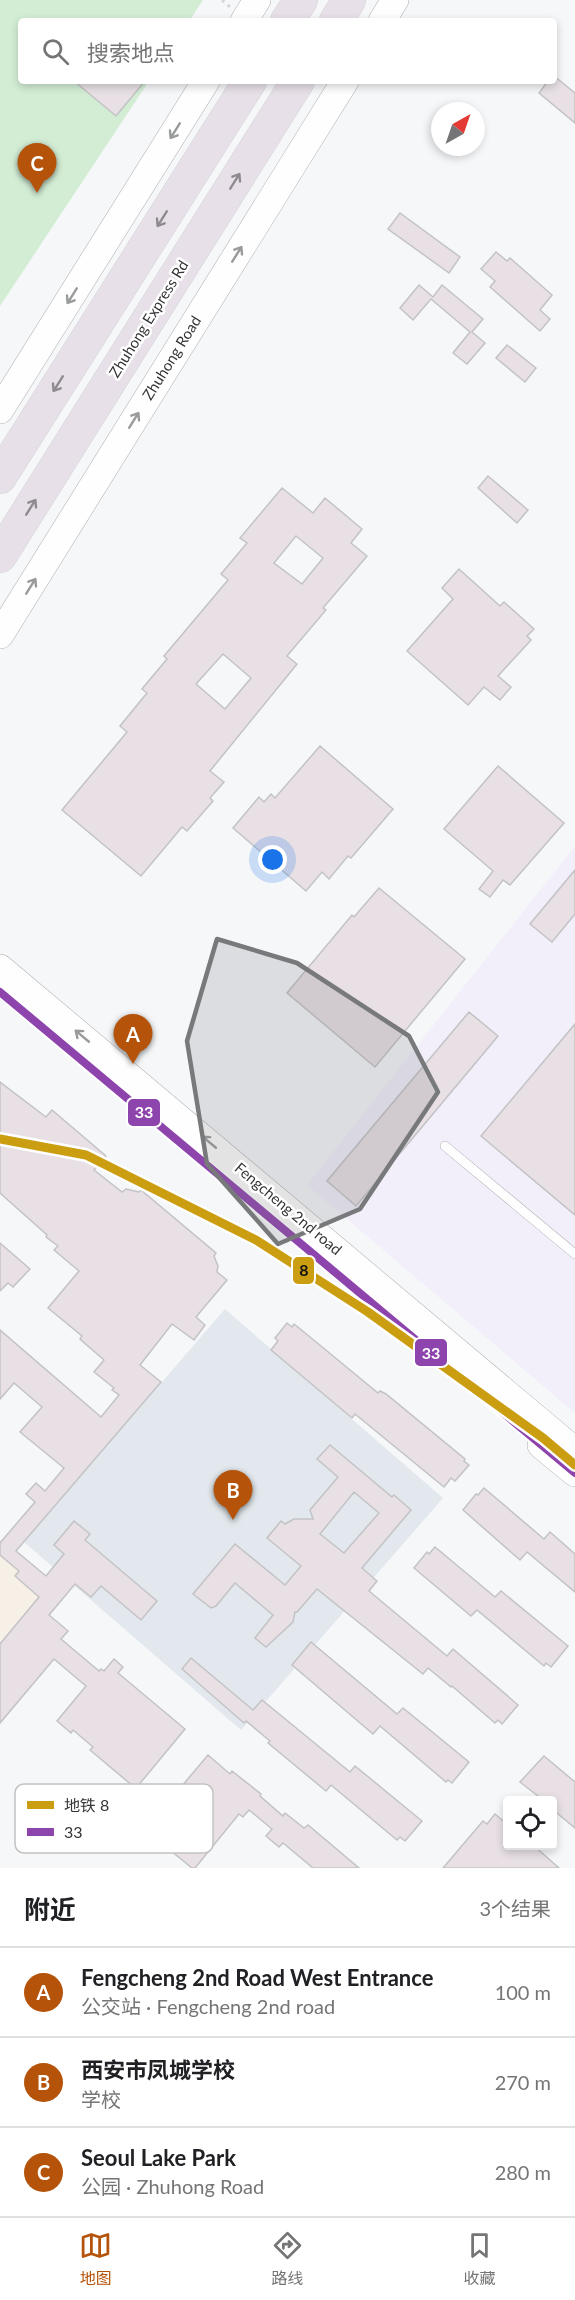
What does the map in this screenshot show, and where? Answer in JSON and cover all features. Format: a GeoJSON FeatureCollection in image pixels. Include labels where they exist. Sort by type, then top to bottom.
{"type":"FeatureCollection","features":[{"type":"Feature","properties":{"kind":"highway"},"geometry":{"type":"LineString","coordinates":[[289,18],[301,0]]}},
{"type":"Feature","properties":{"kind":"highway"},"geometry":{"type":"LineString","coordinates":[[338,18],[349,0]]}},
{"type":"Feature","properties":{"kind":"highway"},"geometry":{"type":"LineString","coordinates":[[0,477],[248,84]]}},
{"type":"Feature","properties":{"kind":"highway","name":"Zhuhong Express Rd"},"geometry":{"type":"LineString","coordinates":[[0,556],[296,84]]}},
{"type":"Feature","properties":{"kind":"main road"},"geometry":{"type":"LineString","coordinates":[[246,18],[257,0]]}},
{"type":"Feature","properties":{"kind":"main road"},"geometry":{"type":"LineString","coordinates":[[384,18],[395,0]]}},
{"type":"Feature","properties":{"kind":"main road"},"geometry":{"type":"LineString","coordinates":[[0,410],[204,84]]}},
{"type":"Feature","properties":{"kind":"main road","name":"Zhuhong Road"},"geometry":{"type":"LineString","coordinates":[[0,635],[343,84]]}},
{"type":"Feature","properties":{"kind":"main road","name":"Fengcheng 2nd road"},"geometry":{"type":"LineString","coordinates":[[0,968],[575,1451]]}},
{"type":"Feature","properties":{"kind":"main road","name":"Fengcheng 2nd road"},"geometry":{"type":"LineString","coordinates":[[0,992],[575,1473]]}},
{"type":"Feature","properties":{"kind":"lane"},"geometry":{"type":"LineString","coordinates":[[445,1146],[575,1254]]}},
{"type":"Feature","properties":{"kind":"highlighted area"},"geometry":{"type":"Polygon","coordinates":[[[217,939],[297,963],[409,1036],[438,1092],[360,1209],[278,1244],[207,1164],[187,1041],[217,939]]]}},
{"type":"Feature","properties":{"kind":"shaded area"},"geometry":{"type":"Polygon","coordinates":[[[575,846],[575,1413],[307,1185],[575,846]]]}},
{"type":"Feature","properties":{"kind":"shaded area"},"geometry":{"type":"Polygon","coordinates":[[[225,1309],[443,1498],[241,1730],[24,1542],[225,1309]]]}},
{"type":"Feature","properties":{"kind":"shaded area"},"geometry":{"type":"Polygon","coordinates":[[[0,1539],[57,1588],[0,1655],[0,1539]]]}},
{"type":"Feature","properties":{"kind":"green space"},"geometry":{"type":"Polygon","coordinates":[[[0,0],[203,0],[191,18],[18,18],[18,84],[147,84],[0,306],[0,0]]]}},
{"type":"Feature","properties":{"kind":"building"},"geometry":{"type":"Polygon","coordinates":[[[557,78],[575,93],[575,123],[539,93],[546,84],[557,84],[557,78]]]}},
{"type":"Feature","properties":{"kind":"building"},"geometry":{"type":"Polygon","coordinates":[[[78,84],[143,84],[116,116],[78,84]]]}},
{"type":"Feature","properties":{"kind":"building"},"geometry":{"type":"Polygon","coordinates":[[[400,213],[460,257],[449,273],[388,229],[400,213]]]}},
{"type":"Feature","properties":{"kind":"building"},"geometry":{"type":"Polygon","coordinates":[[[496,252],[507,261],[510,258],[552,295],[540,310],[550,319],[540,331],[490,287],[495,281],[481,269],[496,252]]]}},
{"type":"Feature","properties":{"kind":"building"},"geometry":{"type":"Polygon","coordinates":[[[419,285],[433,297],[442,285],[483,319],[472,332],[485,343],[467,364],[453,353],[470,332],[431,299],[413,320],[400,308],[419,285]]]}},
{"type":"Feature","properties":{"kind":"building"},"geometry":{"type":"Polygon","coordinates":[[[507,345],[536,368],[525,382],[496,358],[507,345]]]}},
{"type":"Feature","properties":{"kind":"building"},"geometry":{"type":"Polygon","coordinates":[[[488,476],[528,510],[517,523],[478,488],[488,476]]]}},
{"type":"Feature","properties":{"kind":"building"},"geometry":{"type":"Polygon","coordinates":[[[282,488],[313,513],[325,498],[362,529],[351,543],[367,556],[323,608],[326,610],[287,656],[297,664],[210,771],[224,782],[210,798],[213,801],[187,831],[182,827],[141,876],[62,810],[127,732],[120,726],[147,693],[142,689],[167,659],[164,656],[228,580],[221,574],[247,543],[240,538],[282,488]],[[296,536],[274,563],[302,584],[323,558],[296,536]],[[223,654],[196,684],[225,709],[251,678],[223,654]]]}},
{"type":"Feature","properties":{"kind":"building"},"geometry":{"type":"Polygon","coordinates":[[[459,569],[500,606],[504,602],[534,629],[527,636],[531,640],[498,676],[511,687],[500,700],[484,687],[468,705],[407,651],[453,599],[442,588],[459,569]]]}},
{"type":"Feature","properties":{"kind":"building"},"geometry":{"type":"Polygon","coordinates":[[[320,746],[393,809],[351,858],[348,856],[329,879],[322,872],[306,891],[233,828],[259,797],[264,802],[271,794],[275,798],[320,746]]]}},
{"type":"Feature","properties":{"kind":"building"},"geometry":{"type":"Polygon","coordinates":[[[498,766],[564,823],[510,885],[503,880],[490,897],[479,889],[493,871],[444,829],[498,766]]]}},
{"type":"Feature","properties":{"kind":"building"},"geometry":{"type":"Polygon","coordinates":[[[575,870],[575,914],[552,942],[530,924],[575,870]]]}},
{"type":"Feature","properties":{"kind":"building"},"geometry":{"type":"Polygon","coordinates":[[[379,888],[465,959],[375,1067],[287,993],[352,915],[354,917],[379,888]]]}},
{"type":"Feature","properties":{"kind":"building"},"geometry":{"type":"Polygon","coordinates":[[[469,1012],[498,1036],[356,1206],[327,1181],[469,1012]]]}},
{"type":"Feature","properties":{"kind":"building"},"geometry":{"type":"Polygon","coordinates":[[[575,1024],[575,1215],[481,1136],[575,1024]]]}},
{"type":"Feature","properties":{"kind":"building"},"geometry":{"type":"Polygon","coordinates":[[[0,1082],[46,1117],[52,1110],[106,1156],[94,1170],[122,1192],[126,1189],[139,1192],[141,1190],[216,1253],[214,1256],[218,1266],[217,1272],[227,1280],[196,1317],[205,1325],[194,1340],[172,1324],[140,1365],[161,1382],[16,1551],[46,1576],[64,1554],[54,1545],[74,1521],[90,1534],[85,1540],[157,1601],[141,1620],[101,1586],[91,1597],[75,1584],[49,1615],[68,1631],[61,1639],[99,1671],[101,1669],[104,1671],[114,1659],[123,1667],[118,1673],[185,1729],[139,1784],[130,1784],[90,1750],[93,1747],[73,1730],[71,1733],[57,1721],[86,1686],[54,1659],[0,1723],[0,1644],[39,1597],[15,1576],[19,1571],[0,1555],[0,1543],[35,1502],[26,1494],[36,1483],[45,1491],[64,1468],[20,1432],[42,1407],[14,1383],[0,1399],[0,1330],[101,1417],[119,1395],[94,1372],[104,1360],[80,1339],[82,1336],[48,1308],[79,1271],[54,1250],[58,1246],[46,1237],[47,1235],[0,1193],[0,1082]]]}},
{"type":"Feature","properties":{"kind":"building"},"geometry":{"type":"Polygon","coordinates":[[[0,1243],[30,1269],[13,1287],[8,1283],[0,1291],[0,1243]]]}},
{"type":"Feature","properties":{"kind":"building"},"geometry":{"type":"Polygon","coordinates":[[[287,1323],[292,1327],[294,1324],[378,1393],[380,1391],[386,1394],[465,1459],[464,1461],[469,1465],[455,1481],[451,1478],[444,1487],[355,1414],[352,1418],[271,1350],[278,1341],[275,1338],[287,1323]]]}},
{"type":"Feature","properties":{"kind":"building"},"geometry":{"type":"Polygon","coordinates":[[[330,1445],[411,1510],[362,1568],[377,1581],[369,1591],[447,1656],[453,1649],[518,1705],[502,1724],[498,1720],[495,1723],[428,1668],[423,1674],[317,1589],[295,1612],[293,1622],[266,1647],[255,1638],[273,1615],[235,1583],[216,1606],[211,1608],[193,1594],[235,1544],[285,1585],[301,1566],[267,1538],[281,1521],[285,1524],[294,1519],[313,1519],[310,1510],[338,1477],[317,1459],[330,1445]],[[354,1492],[320,1534],[344,1553],[379,1513],[354,1492]]]}},
{"type":"Feature","properties":{"kind":"building"},"geometry":{"type":"Polygon","coordinates":[[[484,1488],[544,1539],[550,1532],[575,1554],[575,1592],[527,1552],[520,1560],[463,1510],[484,1488]]]}},
{"type":"Feature","properties":{"kind":"building"},"geometry":{"type":"Polygon","coordinates":[[[435,1547],[495,1597],[501,1591],[568,1646],[551,1667],[546,1663],[544,1666],[477,1610],[471,1616],[414,1568],[427,1552],[429,1554],[435,1547]]]}},
{"type":"Feature","properties":{"kind":"building"},"geometry":{"type":"Polygon","coordinates":[[[311,1642],[397,1714],[403,1708],[469,1762],[452,1783],[448,1780],[446,1782],[380,1726],[373,1734],[292,1665],[311,1642]]]}},
{"type":"Feature","properties":{"kind":"building"},"geometry":{"type":"Polygon","coordinates":[[[191,1658],[253,1710],[262,1700],[350,1772],[355,1766],[422,1821],[405,1841],[400,1837],[397,1840],[331,1785],[326,1791],[268,1743],[270,1741],[246,1721],[244,1723],[182,1669],[191,1658]]]}},
{"type":"Feature","properties":{"kind":"building"},"geometry":{"type":"Polygon","coordinates":[[[208,1755],[230,1774],[232,1771],[261,1794],[260,1796],[283,1816],[285,1813],[304,1828],[308,1825],[359,1868],[313,1868],[283,1843],[279,1847],[266,1836],[272,1829],[249,1810],[243,1817],[239,1814],[213,1846],[213,1784],[184,1784],[208,1755]]]}},
{"type":"Feature","properties":{"kind":"building"},"geometry":{"type":"Polygon","coordinates":[[[544,1756],[575,1782],[575,1828],[557,1813],[557,1796],[538,1796],[520,1782],[544,1756]]]}},
{"type":"Feature","properties":{"kind":"building"},"geometry":{"type":"Polygon","coordinates":[[[495,1814],[503,1821],[503,1850],[539,1850],[559,1868],[443,1868],[483,1821],[487,1824],[495,1814]]]}},
{"type":"Feature","properties":{"kind":"building"},"geometry":{"type":"Polygon","coordinates":[[[174,1853],[207,1853],[195,1868],[174,1853]]]}},
{"type":"Feature","properties":{"kind":"metro line","name":"8"},"geometry":{"type":"LineString","coordinates":[[0,1139],[86,1155],[256,1240],[368,1312],[543,1438],[575,1465]]}},
{"type":"Feature","properties":{"kind":"transit line","name":"33"},"geometry":{"type":"LineString","coordinates":[[0,992],[575,1473]]}},
{"type":"Feature","properties":{"kind":"place","name":"Seoul Lake Park"},"geometry":{"type":"Point","coordinates":[37,193]}},
{"type":"Feature","properties":{"kind":"place","name":"Fengcheng 2nd Road West Entrance"},"geometry":{"type":"Point","coordinates":[133,1064]}},
{"type":"Feature","properties":{"kind":"place","name":"西安市凤城学校"},"geometry":{"type":"Point","coordinates":[233,1520]}}]}
